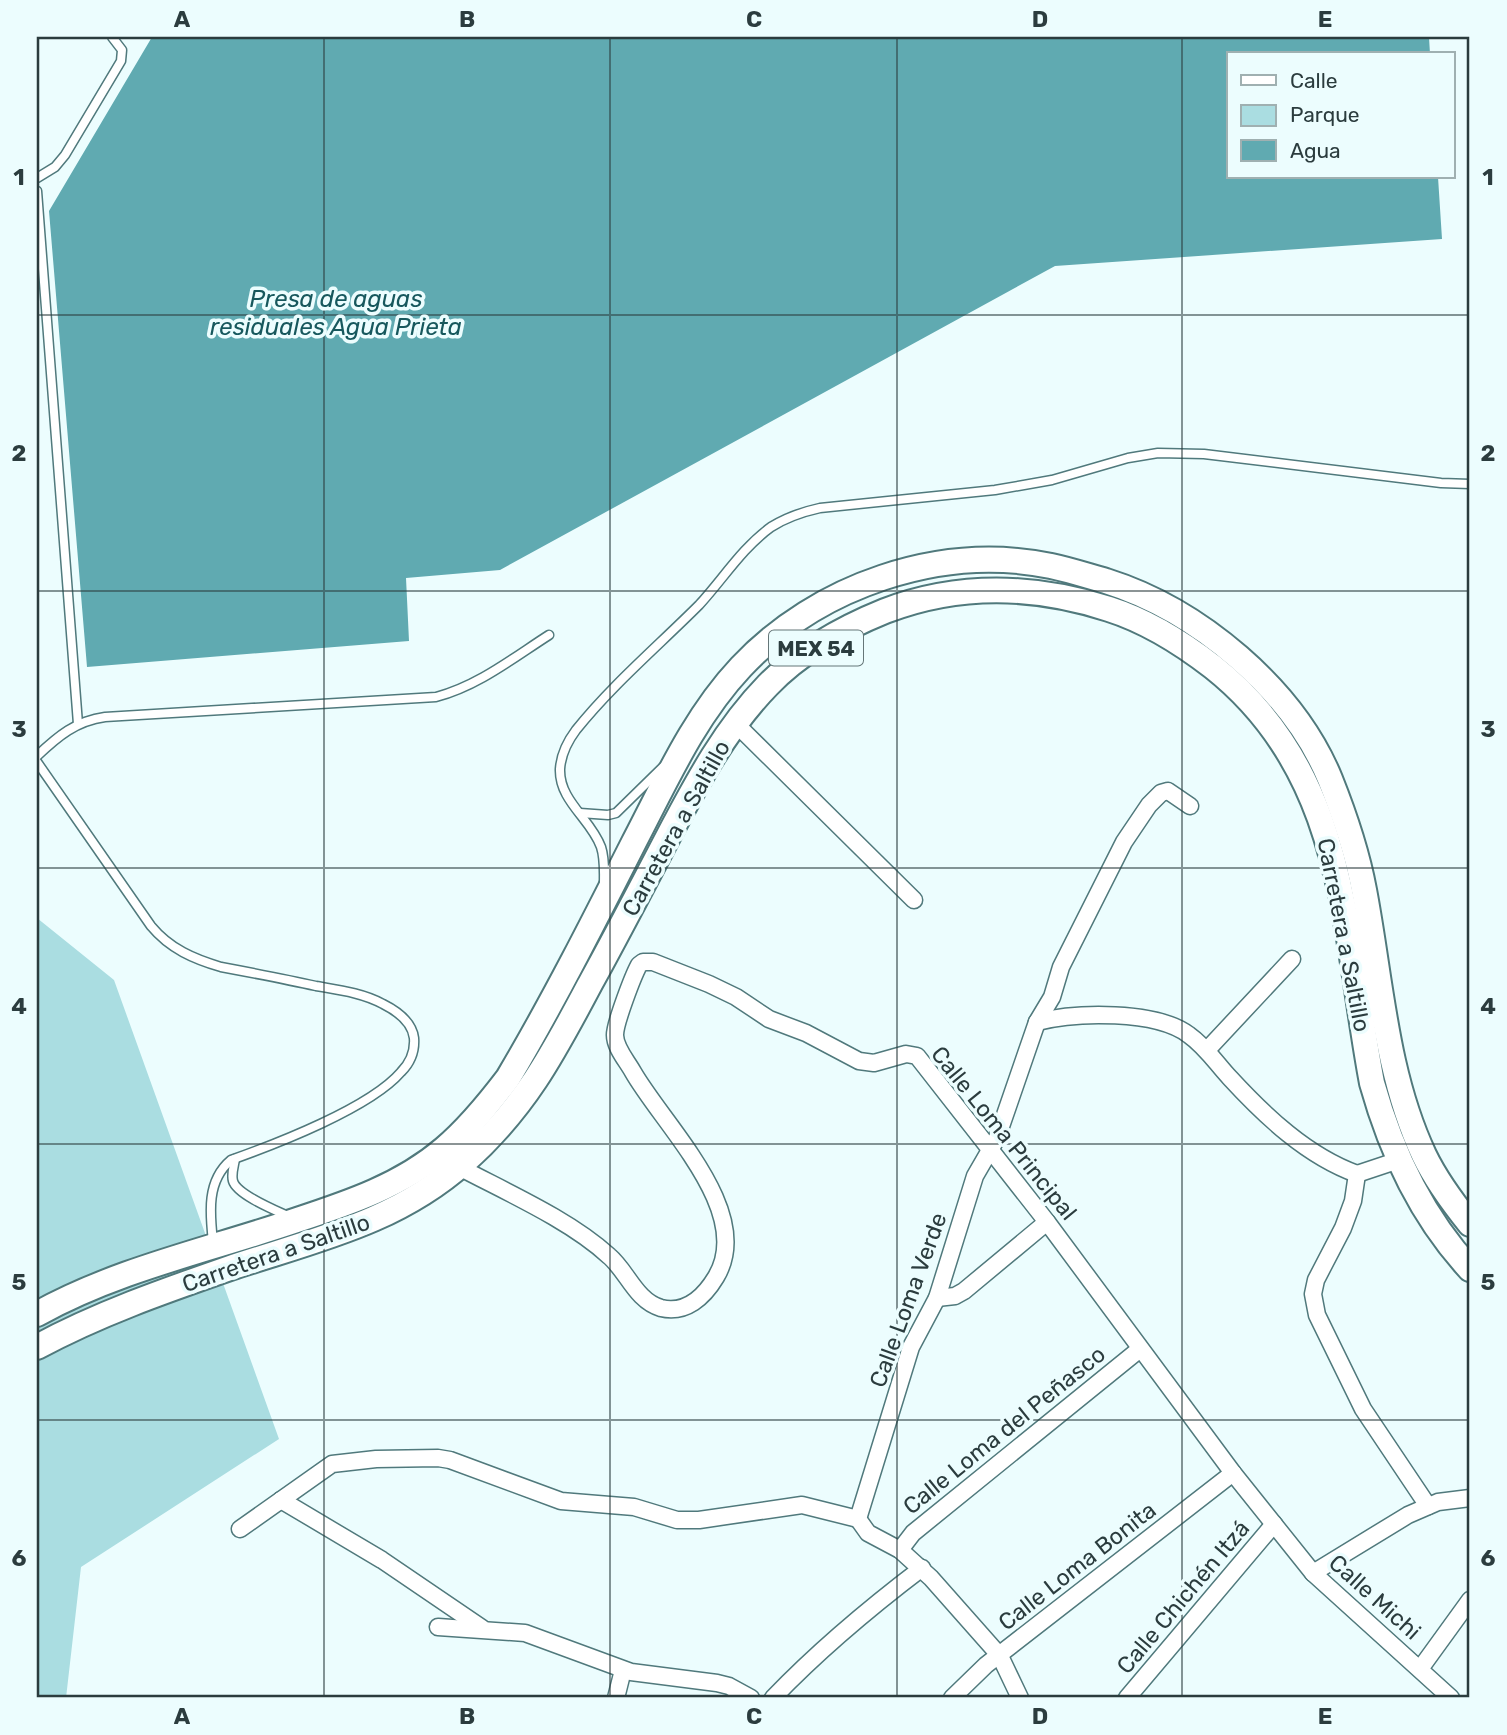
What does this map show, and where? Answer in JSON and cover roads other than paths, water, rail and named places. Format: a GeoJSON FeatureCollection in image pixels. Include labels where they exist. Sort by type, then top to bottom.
{"type":"FeatureCollection","features":[{"type":"Feature","properties":{"kind":"main road","name":"Carretera a Saltillo"},"geometry":{"type":"LineString","coordinates":[[37,1314],[65,1298],[117,1276],[352,1202],[378,1191],[444,1150],[508,1078],[604,903],[680,752],[698,723],[739,669],[782,631],[825,603],[883,577],[913,568],[979,561],[1049,565],[1121,586],[1201,628],[1229,649],[1269,685],[1294,717],[1329,777],[1350,834],[1363,885],[1390,1048],[1405,1108],[1426,1160],[1470,1224]]}},
{"type":"Feature","properties":{"kind":"main road","name":"Carretera a Saltillo"},"geometry":{"type":"LineString","coordinates":[[37,1347],[80,1324],[127,1305],[356,1228],[390,1213],[459,1167],[506,1122],[545,1067],[690,794],[711,758],[766,687],[786,669],[839,633],[899,606],[948,594],[1016,589],[1072,598],[1115,610],[1153,628],[1186,647],[1226,678],[1252,702],[1277,732],[1310,790],[1328,840],[1372,1083],[1380,1112],[1399,1160],[1422,1203],[1470,1269]]}},
{"type":"Feature","properties":{"kind":"street"},"geometry":{"type":"LineString","coordinates":[[736,724],[914,900]]}},
{"type":"Feature","properties":{"kind":"street","name":"Calle Loma Verde"},"geometry":{"type":"LineString","coordinates":[[858,1519],[912,1347],[937,1298],[975,1176],[990,1150],[1038,1022],[1052,997],[1061,967],[1124,842],[1141,816],[1164,792],[1173,794],[1190,806]]}},
{"type":"Feature","properties":{"kind":"street"},"geometry":{"type":"LineString","coordinates":[[1207,1050],[1292,958]]}},
{"type":"Feature","properties":{"kind":"street","name":"Calle Loma Principal"},"geometry":{"type":"LineString","coordinates":[[459,1167],[557,1220],[595,1244],[611,1257],[650,1303],[659,1308],[682,1308],[696,1302],[718,1274],[726,1245],[725,1226],[715,1194],[645,1093],[615,1037],[637,969],[643,962],[648,961],[709,984],[769,1018],[806,1033],[859,1061],[874,1063],[910,1053],[917,1056],[1047,1222],[1233,1473],[1274,1524]]}},
{"type":"Feature","properties":{"kind":"street"},"geometry":{"type":"LineString","coordinates":[[1038,1022],[1079,1015],[1150,1020],[1168,1024],[1188,1033],[1207,1050],[1229,1078],[1308,1150],[1357,1174],[1399,1160]]}},
{"type":"Feature","properties":{"kind":"street"},"geometry":{"type":"LineString","coordinates":[[1357,1174],[1355,1194],[1346,1219],[1316,1280],[1314,1302],[1317,1315],[1363,1409],[1428,1506]]}},
{"type":"Feature","properties":{"kind":"street"},"geometry":{"type":"LineString","coordinates":[[937,1298],[955,1296],[964,1291],[1047,1222]]}},
{"type":"Feature","properties":{"kind":"street","name":"Calle Loma del Peñasco"},"geometry":{"type":"LineString","coordinates":[[900,1549],[913,1533],[1140,1349]]}},
{"type":"Feature","properties":{"kind":"street"},"geometry":{"type":"LineString","coordinates":[[240,1529],[324,1468],[342,1462],[438,1458],[463,1464],[561,1501],[627,1506],[677,1520],[699,1520],[802,1505],[858,1519],[868,1533],[900,1549],[922,1569],[1000,1656],[1020,1698]]}},
{"type":"Feature","properties":{"kind":"street","name":"Calle Loma Bonita"},"geometry":{"type":"LineString","coordinates":[[952,1698],[986,1665],[1233,1473]]}},
{"type":"Feature","properties":{"kind":"street"},"geometry":{"type":"LineString","coordinates":[[1313,1573],[1408,1515],[1428,1506],[1470,1498]]}},
{"type":"Feature","properties":{"kind":"street"},"geometry":{"type":"LineString","coordinates":[[281,1500],[382,1560],[484,1629]]}},
{"type":"Feature","properties":{"kind":"street","name":"Calle Michi"},"geometry":{"type":"LineString","coordinates":[[1274,1524],[1313,1573],[1451,1698]]}},
{"type":"Feature","properties":{"kind":"street","name":"Calle Chichén Itzá"},"geometry":{"type":"LineString","coordinates":[[1127,1698],[1274,1524]]}},
{"type":"Feature","properties":{"kind":"street"},"geometry":{"type":"LineString","coordinates":[[773,1698],[804,1665],[859,1616],[922,1569]]}},
{"type":"Feature","properties":{"kind":"street"},"geometry":{"type":"LineString","coordinates":[[1420,1669],[1470,1600]]}},
{"type":"Feature","properties":{"kind":"street"},"geometry":{"type":"LineString","coordinates":[[438,1627],[525,1633],[623,1670],[717,1683],[751,1698]]}},
{"type":"Feature","properties":{"kind":"street"},"geometry":{"type":"LineString","coordinates":[[616,1698],[623,1670]]}},
{"type":"Feature","properties":{"kind":"lane"},"geometry":{"type":"LineString","coordinates":[[37,178],[55,167],[65,155],[121,61],[121,50],[113,37]]}},
{"type":"Feature","properties":{"kind":"lane"},"geometry":{"type":"LineString","coordinates":[[37,191],[46,337],[78,724]]}},
{"type":"Feature","properties":{"kind":"lane"},"geometry":{"type":"LineString","coordinates":[[604,903],[603,854],[580,813],[566,796],[561,783],[562,757],[576,730],[644,657],[700,603],[747,548],[783,519],[802,512],[995,490],[1052,480],[1128,458],[1158,453],[1204,454],[1441,483],[1470,484]]}},
{"type":"Feature","properties":{"kind":"lane"},"geometry":{"type":"LineString","coordinates":[[37,756],[61,734],[78,724],[105,717],[436,697],[476,682],[549,635]]}},
{"type":"Feature","properties":{"kind":"lane"},"geometry":{"type":"LineString","coordinates":[[580,813],[616,813],[680,752]]}},
{"type":"Feature","properties":{"kind":"lane"},"geometry":{"type":"LineString","coordinates":[[37,762],[151,926],[172,946],[204,962],[221,967],[357,994],[384,1004],[404,1017],[413,1030],[411,1058],[402,1072],[388,1084],[352,1108],[235,1159],[225,1166],[215,1184],[211,1207],[214,1246]]}},
{"type":"Feature","properties":{"kind":"lane"},"geometry":{"type":"LineString","coordinates":[[235,1159],[232,1176],[235,1186],[258,1202],[296,1221]]}},
{"type":"Feature","properties":{"kind":"water","name":"Presa de aguas residuales Agua Prieta"},"geometry":{"type":"Polygon","coordinates":[[[152,37],[1429,37],[1430,52],[1227,52],[1227,178],[1438,178],[1442,239],[1055,266],[500,570],[406,578],[409,641],[87,667],[49,211],[152,37]]]}}]}
